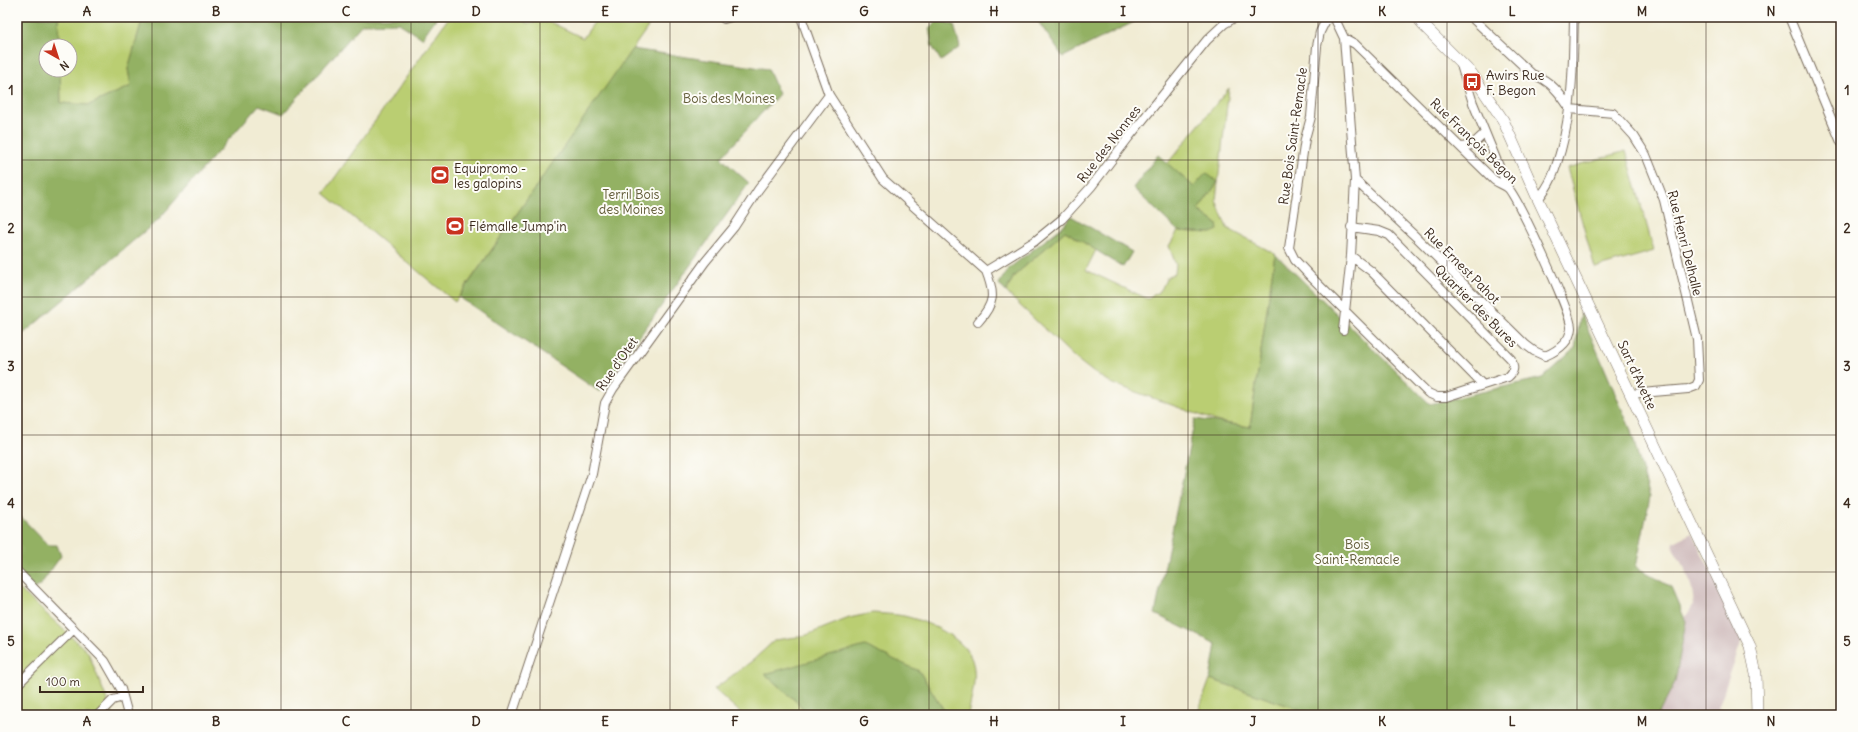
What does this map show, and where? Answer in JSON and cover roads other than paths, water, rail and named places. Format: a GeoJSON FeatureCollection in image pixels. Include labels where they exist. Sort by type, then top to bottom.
{"type":"FeatureCollection","features":[{"type":"Feature","properties":{"kind":"street"},"geometry":{"type":"LineString","coordinates":[[801,17],[829,95],[884,180],[986,271],[992,286],[991,304],[978,322]]}},
{"type":"Feature","properties":{"kind":"street","name":"Rue des Nonnes"},"geometry":{"type":"LineString","coordinates":[[986,271],[1035,241],[1062,219],[1091,187],[1207,40],[1224,24],[1236,17]]}},
{"type":"Feature","properties":{"kind":"street","name":"Rue Bois Saint-Remacle"},"geometry":{"type":"LineString","coordinates":[[1329,17],[1320,32],[1317,46],[1312,111],[1305,139],[1289,248],[1295,260],[1346,309]]}},
{"type":"Feature","properties":{"kind":"street"},"geometry":{"type":"LineString","coordinates":[[1334,17],[1344,38],[1355,180],[1346,309],[1343,330]]}},
{"type":"Feature","properties":{"kind":"street","name":"Sart d'Avette"},"geometry":{"type":"LineString","coordinates":[[1418,17],[1423,25],[1459,60],[1486,93],[1503,120],[1538,199],[1750,646],[1756,674],[1757,715]]}},
{"type":"Feature","properties":{"kind":"street"},"geometry":{"type":"LineString","coordinates":[[1471,17],[1532,74],[1542,78],[1558,90],[1570,110]]}},
{"type":"Feature","properties":{"kind":"street"},"geometry":{"type":"LineString","coordinates":[[1538,199],[1549,186],[1567,127],[1573,80],[1574,17]]}},
{"type":"Feature","properties":{"kind":"street"},"geometry":{"type":"LineString","coordinates":[[1789,17],[1841,142]]}},
{"type":"Feature","properties":{"kind":"street","name":"Rue François Begon"},"geometry":{"type":"LineString","coordinates":[[1344,38],[1355,44],[1494,180],[1508,188],[1520,207],[1566,308],[1571,328],[1566,342],[1557,351]]}},
{"type":"Feature","properties":{"kind":"street","name":"Sart d'Avette"},"geometry":{"type":"LineString","coordinates":[[1459,60],[1473,102],[1508,188]]}},
{"type":"Feature","properties":{"kind":"street"},"geometry":{"type":"LineString","coordinates":[[1473,102],[1486,93]]}},
{"type":"Feature","properties":{"kind":"street","name":"Rue d'Otet"},"geometry":{"type":"LineString","coordinates":[[512,715],[592,474],[605,403],[613,389],[705,262],[734,226],[758,190],[829,95]]}},
{"type":"Feature","properties":{"kind":"street","name":"Rue Henri Delhalle"},"geometry":{"type":"LineString","coordinates":[[1570,110],[1613,113],[1634,136],[1646,155],[1664,200],[1697,339],[1699,380],[1696,386],[1688,389],[1630,394]]}},
{"type":"Feature","properties":{"kind":"street"},"geometry":{"type":"LineString","coordinates":[[1462,148],[1472,145],[1485,133]]}},
{"type":"Feature","properties":{"kind":"street","name":"Rue Ernest Pahot"},"geometry":{"type":"LineString","coordinates":[[1355,180],[1416,237],[1526,345],[1545,356],[1557,351]]}},
{"type":"Feature","properties":{"kind":"street","name":"Quartier des Bures"},"geometry":{"type":"LineString","coordinates":[[1351,227],[1379,231],[1389,235],[1511,359],[1514,367],[1513,373],[1508,377],[1483,385]]}},
{"type":"Feature","properties":{"kind":"street"},"geometry":{"type":"LineString","coordinates":[[1346,309],[1428,393],[1437,397],[1446,397],[1483,385],[1371,271],[1350,256]]}},
{"type":"Feature","properties":{"kind":"street"},"geometry":{"type":"LineString","coordinates":[[17,571],[105,661],[112,672],[123,697],[128,715]]}},
{"type":"Feature","properties":{"kind":"street"},"geometry":{"type":"LineString","coordinates":[[17,686],[74,629]]}},
{"type":"Feature","properties":{"kind":"street"},"geometry":{"type":"LineString","coordinates":[[98,715],[113,700],[123,697]]}},
{"type":"Feature","properties":{"kind":"place","name":"Awirs Rue F. Begon"},"geometry":{"type":"Point","coordinates":[1472,82]}},
{"type":"Feature","properties":{"kind":"place","name":"Equipromo - les galopins"},"geometry":{"type":"Point","coordinates":[440,175]}},
{"type":"Feature","properties":{"kind":"place","name":"Flémalle Jump'in"},"geometry":{"type":"Point","coordinates":[455,226]}},
{"type":"Feature","properties":{"kind":"park label","name":"Bois des Moines"},"geometry":{"type":"Point","coordinates":[729,98]}},
{"type":"Feature","properties":{"kind":"park label","name":"Terril Bois des Moines"},"geometry":{"type":"Point","coordinates":[631,202]}},
{"type":"Feature","properties":{"kind":"park label","name":"Bois Saint-Remacle"},"geometry":{"type":"Point","coordinates":[1357,552]}}]}
